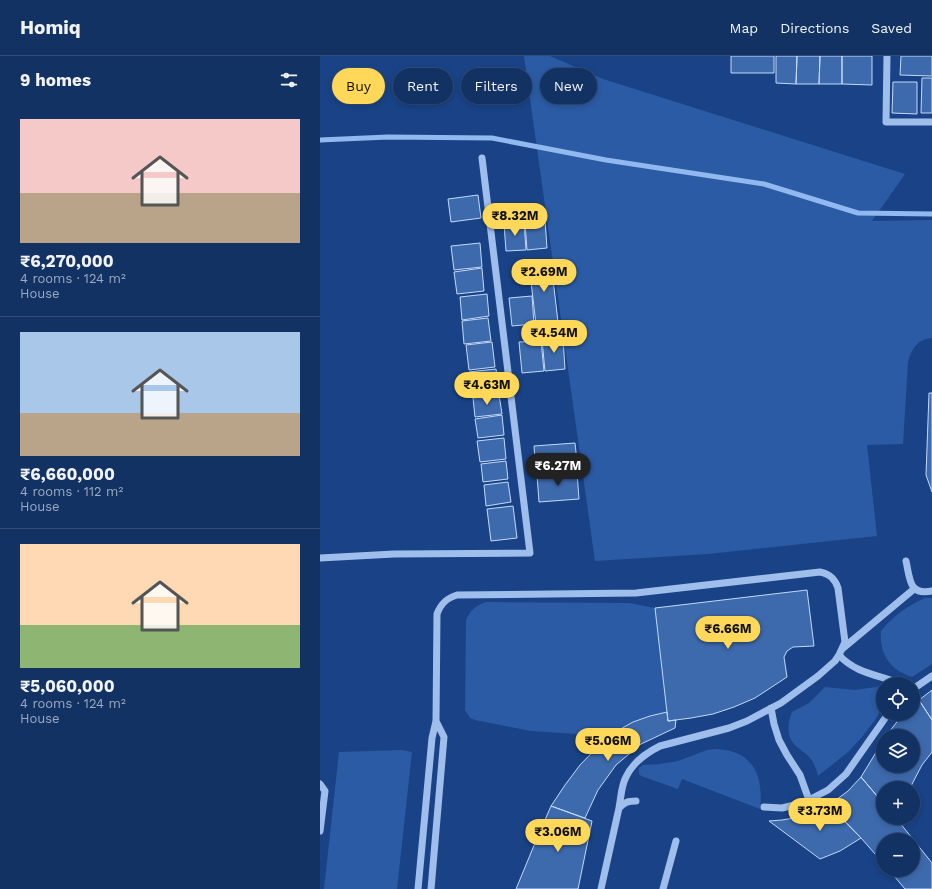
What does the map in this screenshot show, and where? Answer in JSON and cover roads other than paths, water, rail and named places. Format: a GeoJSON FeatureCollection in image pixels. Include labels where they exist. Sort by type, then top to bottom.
{"type":"FeatureCollection","features":[{"type":"Feature","properties":{"kind":"street"},"geometry":{"type":"LineString","coordinates":[[887,56],[886,122],[932,122]]}},
{"type":"Feature","properties":{"kind":"street"},"geometry":{"type":"LineString","coordinates":[[320,558],[394,554],[530,553],[482,158]]}},
{"type":"Feature","properties":{"kind":"street"},"geometry":{"type":"LineString","coordinates":[[906,561],[911,584],[914,589],[924,593],[932,592]]}},
{"type":"Feature","properties":{"kind":"street"},"geometry":{"type":"LineString","coordinates":[[418,889],[432,738],[436,721],[437,614],[439,608],[445,600],[451,596],[457,595],[636,592],[820,572],[832,577],[838,588],[845,642],[835,661],[800,690],[771,708],[729,728],[666,745],[651,751],[642,757],[632,767],[625,778],[601,889]]}},
{"type":"Feature","properties":{"kind":"street"},"geometry":{"type":"LineString","coordinates":[[841,652],[914,589]]}},
{"type":"Feature","properties":{"kind":"street"},"geometry":{"type":"LineString","coordinates":[[841,652],[845,661],[853,667],[880,677]]}},
{"type":"Feature","properties":{"kind":"street"},"geometry":{"type":"LineString","coordinates":[[920,684],[932,676]]}},
{"type":"Feature","properties":{"kind":"street"},"geometry":{"type":"LineString","coordinates":[[771,708],[779,740],[787,756],[800,775],[809,800]]}},
{"type":"Feature","properties":{"kind":"street"},"geometry":{"type":"LineString","coordinates":[[431,889],[444,738],[436,721]]}},
{"type":"Feature","properties":{"kind":"street"},"geometry":{"type":"LineString","coordinates":[[764,807],[782,808],[803,803],[828,790],[846,774],[883,721]]}},
{"type":"Feature","properties":{"kind":"street"},"geometry":{"type":"LineString","coordinates":[[320,784],[325,791],[320,830]]}},
{"type":"Feature","properties":{"kind":"street"},"geometry":{"type":"LineString","coordinates":[[619,808],[624,802],[636,801]]}},
{"type":"Feature","properties":{"kind":"street"},"geometry":{"type":"LineString","coordinates":[[663,889],[676,841]]}},
{"type":"Feature","properties":{"kind":"waterway"},"geometry":{"type":"LineString","coordinates":[[320,140],[388,137],[492,138],[606,160],[764,184],[858,213],[932,214]]}}]}
